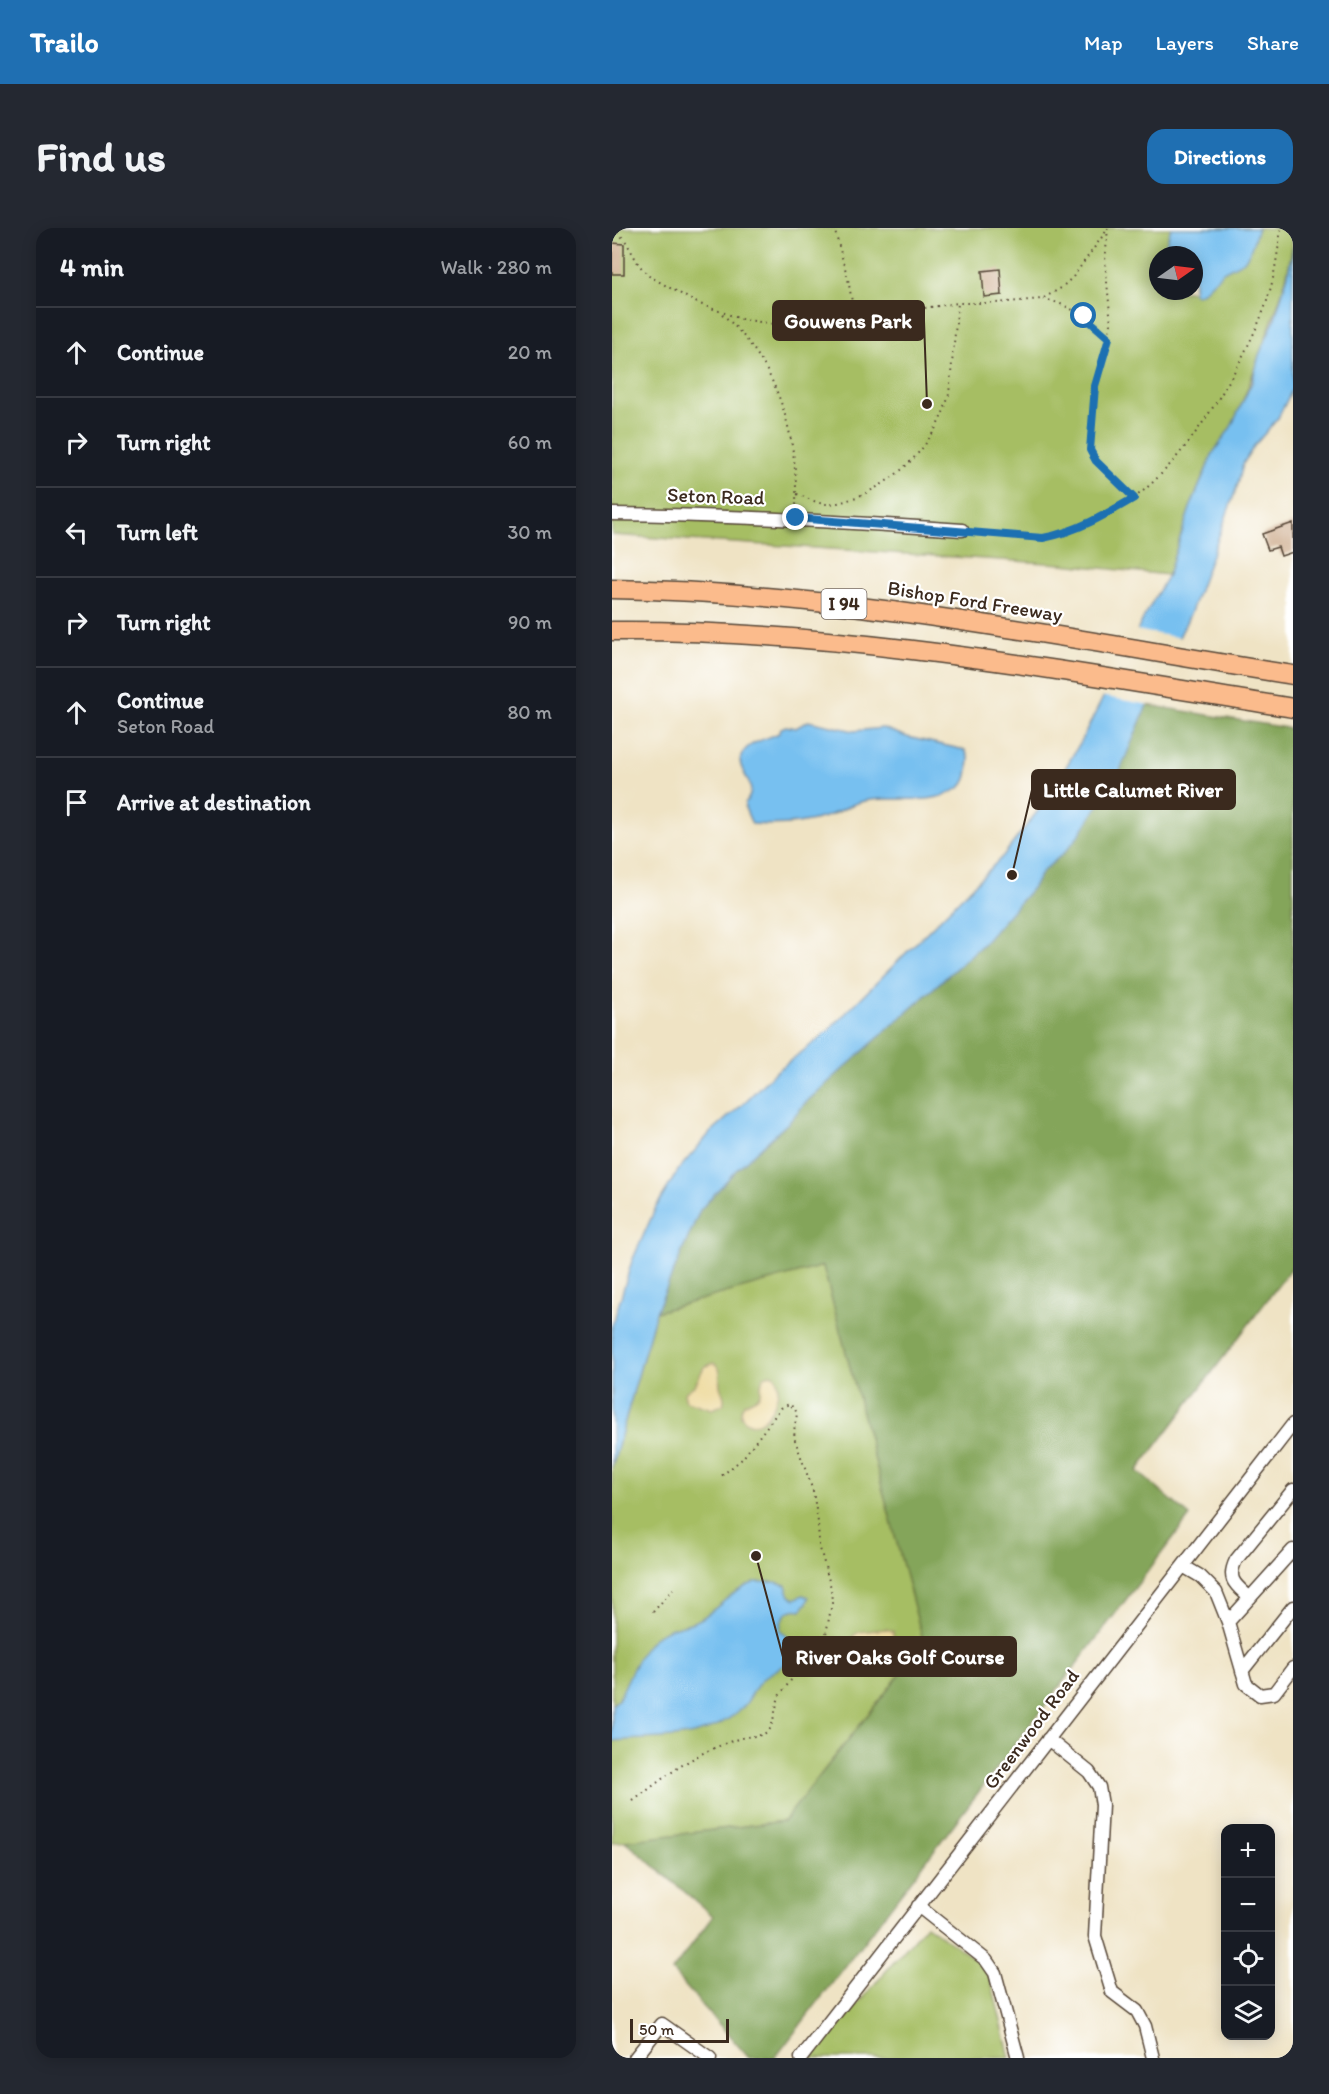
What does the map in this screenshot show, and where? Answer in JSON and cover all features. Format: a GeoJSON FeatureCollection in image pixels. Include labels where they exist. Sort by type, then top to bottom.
{"type":"FeatureCollection","features":[{"type":"Feature","properties":{"kind":"highway","name":"Bishop Ford Freeway"},"geometry":{"type":"LineString","coordinates":[[612,588],[792,598],[871,607],[1293,675]]}},
{"type":"Feature","properties":{"kind":"highway","name":"I 94"},"geometry":{"type":"LineString","coordinates":[[614,631],[775,637],[872,645],[1058,670],[1293,708]]}},
{"type":"Feature","properties":{"kind":"street","name":"Seton Road"},"geometry":{"type":"LineString","coordinates":[[612,514],[708,514],[796,518],[962,530]]}},
{"type":"Feature","properties":{"kind":"street","name":"Greenwood Road"},"geometry":{"type":"LineString","coordinates":[[801,2058],[1293,1424]]}},
{"type":"Feature","properties":{"kind":"street"},"geometry":{"type":"LineString","coordinates":[[1250,1598],[1234,1582],[1231,1574],[1233,1567],[1236,1560],[1293,1490]]}},
{"type":"Feature","properties":{"kind":"street"},"geometry":{"type":"LineString","coordinates":[[1228,1622],[1293,1550]]}},
{"type":"Feature","properties":{"kind":"street"},"geometry":{"type":"LineString","coordinates":[[1183,1566],[1200,1576],[1216,1592],[1228,1622],[1246,1684],[1260,1695],[1274,1693],[1293,1668]]}},
{"type":"Feature","properties":{"kind":"street"},"geometry":{"type":"LineString","coordinates":[[1242,1671],[1293,1607]]}},
{"type":"Feature","properties":{"kind":"street"},"geometry":{"type":"LineString","coordinates":[[1048,1739],[1089,1772],[1099,1787],[1102,1805],[1095,1936],[1112,1992],[1137,2011],[1145,2026],[1153,2058]]}},
{"type":"Feature","properties":{"kind":"street"},"geometry":{"type":"LineString","coordinates":[[918,1906],[987,1960],[995,1973],[1018,2058]]}},
{"type":"Feature","properties":{"kind":"street"},"geometry":{"type":"LineString","coordinates":[[635,2058],[662,2024],[710,2058]]}},
{"type":"Feature","properties":{"kind":"path"},"geometry":{"type":"LineString","coordinates":[[613,228],[625,240],[639,265],[649,276],[720,313],[764,324],[811,325],[958,303],[996,303],[1042,299],[1063,303],[1074,309],[1109,338]]}},
{"type":"Feature","properties":{"kind":"path"},"geometry":{"type":"LineString","coordinates":[[834,228],[848,279],[855,319]]}},
{"type":"Feature","properties":{"kind":"path"},"geometry":{"type":"LineString","coordinates":[[962,530],[1043,538],[1058,535],[1091,522],[1134,498],[1159,476],[1212,409],[1261,317],[1269,295],[1281,228]]}},
{"type":"Feature","properties":{"kind":"path"},"geometry":{"type":"LineString","coordinates":[[1107,229],[1105,261],[1111,324],[1095,386],[1090,450],[1096,461],[1134,498]]}},
{"type":"Feature","properties":{"kind":"path"},"geometry":{"type":"LineString","coordinates":[[1042,299],[1061,288],[1073,277],[1107,229]]}},
{"type":"Feature","properties":{"kind":"path"},"geometry":{"type":"LineString","coordinates":[[796,494],[825,504],[842,503],[882,484],[915,457],[929,440],[945,409],[949,394],[958,303]]}},
{"type":"Feature","properties":{"kind":"path"},"geometry":{"type":"LineString","coordinates":[[720,313],[735,325],[758,353],[775,387],[793,447],[796,518]]}},
{"type":"Feature","properties":{"kind":"path"},"geometry":{"type":"LineString","coordinates":[[633,1802],[675,1769],[699,1754],[738,1739],[759,1736],[768,1732],[779,1696],[821,1642],[829,1625],[832,1603],[831,1588],[819,1545],[813,1491],[795,1440],[797,1414],[792,1405],[781,1408],[742,1460],[720,1477]]}},
{"type":"Feature","properties":{"kind":"path"},"geometry":{"type":"LineString","coordinates":[[653,1612],[673,1588]]}},
{"type":"Feature","properties":{"kind":"green space"},"geometry":{"type":"Polygon","coordinates":[[[612,228],[1293,228],[1286,277],[1247,390],[1233,424],[1215,451],[1200,484],[1168,575],[1062,564],[612,535],[612,228]]]}},
{"type":"Feature","properties":{"kind":"green space"},"geometry":{"type":"Polygon","coordinates":[[[1147,705],[1293,729],[1293,1266],[1137,1471],[1190,1516],[775,2058],[749,2058],[672,1971],[713,1916],[625,1841],[784,1821],[924,1644],[823,1266],[656,1312],[700,1210],[736,1170],[790,1121],[805,1103],[983,944],[1033,887],[1042,872],[1066,851],[1079,835],[1133,739],[1147,705]]]}},
{"type":"Feature","properties":{"kind":"green space"},"geometry":{"type":"Polygon","coordinates":[[[823,1266],[924,1644],[784,1821],[612,1843],[612,1467],[656,1312],[823,1266]]]}},
{"type":"Feature","properties":{"kind":"green space"},"geometry":{"type":"Polygon","coordinates":[[[926,1925],[988,1968],[1010,2058],[811,2058],[926,1925]]]}},
{"type":"Feature","properties":{"kind":"sand"},"geometry":{"type":"Polygon","coordinates":[[[714,1363],[720,1371],[723,1405],[712,1409],[686,1401],[684,1393],[695,1385],[704,1367],[714,1363]]]}},
{"type":"Feature","properties":{"kind":"sand"},"geometry":{"type":"Polygon","coordinates":[[[770,1374],[775,1376],[778,1384],[775,1404],[763,1420],[748,1423],[741,1416],[742,1407],[759,1396],[762,1380],[770,1374]]]}},
{"type":"Feature","properties":{"kind":"sand"},"geometry":{"type":"Polygon","coordinates":[[[886,1629],[893,1631],[894,1641],[884,1660],[883,1672],[875,1675],[869,1671],[867,1656],[853,1648],[853,1636],[859,1632],[886,1629]]]}},
{"type":"Feature","properties":{"kind":"water"},"geometry":{"type":"Polygon","coordinates":[[[1171,228],[1258,228],[1250,252],[1244,261],[1223,272],[1203,292],[1203,246],[1167,246],[1171,228]]]}},
{"type":"Feature","properties":{"kind":"water"},"geometry":{"type":"Polygon","coordinates":[[[1293,247],[1293,388],[1278,418],[1254,446],[1243,464],[1238,484],[1191,612],[1147,705],[1119,773],[1079,835],[1066,851],[1042,872],[1033,887],[983,944],[805,1103],[790,1121],[736,1170],[700,1210],[656,1312],[612,1467],[612,1326],[632,1261],[656,1207],[679,1169],[711,1132],[773,1074],[825,1034],[1003,856],[1047,799],[1080,743],[1145,615],[1168,575],[1190,508],[1213,453],[1231,427],[1252,382],[1259,355],[1274,321],[1288,274],[1293,247]]]}},
{"type":"Feature","properties":{"kind":"water"},"geometry":{"type":"Polygon","coordinates":[[[808,721],[854,731],[883,728],[907,737],[965,750],[969,759],[966,779],[959,788],[936,797],[876,799],[859,802],[830,815],[807,821],[780,825],[752,824],[745,808],[751,788],[740,762],[742,755],[748,747],[779,733],[781,728],[786,726],[796,728],[808,721]]]}},
{"type":"Feature","properties":{"kind":"water"},"geometry":{"type":"Polygon","coordinates":[[[755,1582],[776,1582],[786,1585],[790,1596],[795,1599],[803,1595],[809,1597],[801,1610],[788,1612],[782,1621],[780,1630],[797,1646],[794,1656],[761,1680],[747,1702],[726,1721],[711,1728],[679,1736],[612,1741],[612,1705],[618,1700],[637,1660],[650,1642],[667,1630],[702,1618],[747,1585],[755,1582]]]}},
{"type":"Feature","properties":{"kind":"pier"},"geometry":{"type":"Polygon","coordinates":[[[1134,630],[1182,638],[1150,705],[1100,696],[1134,630]]]}},
{"type":"Feature","properties":{"kind":"building"},"geometry":{"type":"Polygon","coordinates":[[[612,243],[624,244],[624,274],[612,274],[612,243]]]}},
{"type":"Feature","properties":{"kind":"building"},"geometry":{"type":"Polygon","coordinates":[[[1000,269],[1002,295],[984,297],[982,271],[1000,269]]]}},
{"type":"Feature","properties":{"kind":"building"},"geometry":{"type":"Polygon","coordinates":[[[1293,523],[1293,552],[1281,556],[1278,547],[1268,550],[1262,534],[1293,523]]]}},
{"type":"Feature","properties":{"kind":"place","name":"Gouwens Park"},"geometry":{"type":"Point","coordinates":[927,404]}},
{"type":"Feature","properties":{"kind":"place","name":"Little Calumet River"},"geometry":{"type":"Point","coordinates":[1012,875]}},
{"type":"Feature","properties":{"kind":"place","name":"River Oaks Golf Course"},"geometry":{"type":"Point","coordinates":[756,1556]}},
{"type":"Feature","properties":{"kind":"route"},"geometry":{"type":"LineString","coordinates":[[796,518],[1043,538],[1071,531],[1134,498],[1096,461],[1090,450],[1095,386],[1109,338],[1084,316]]}}]}
